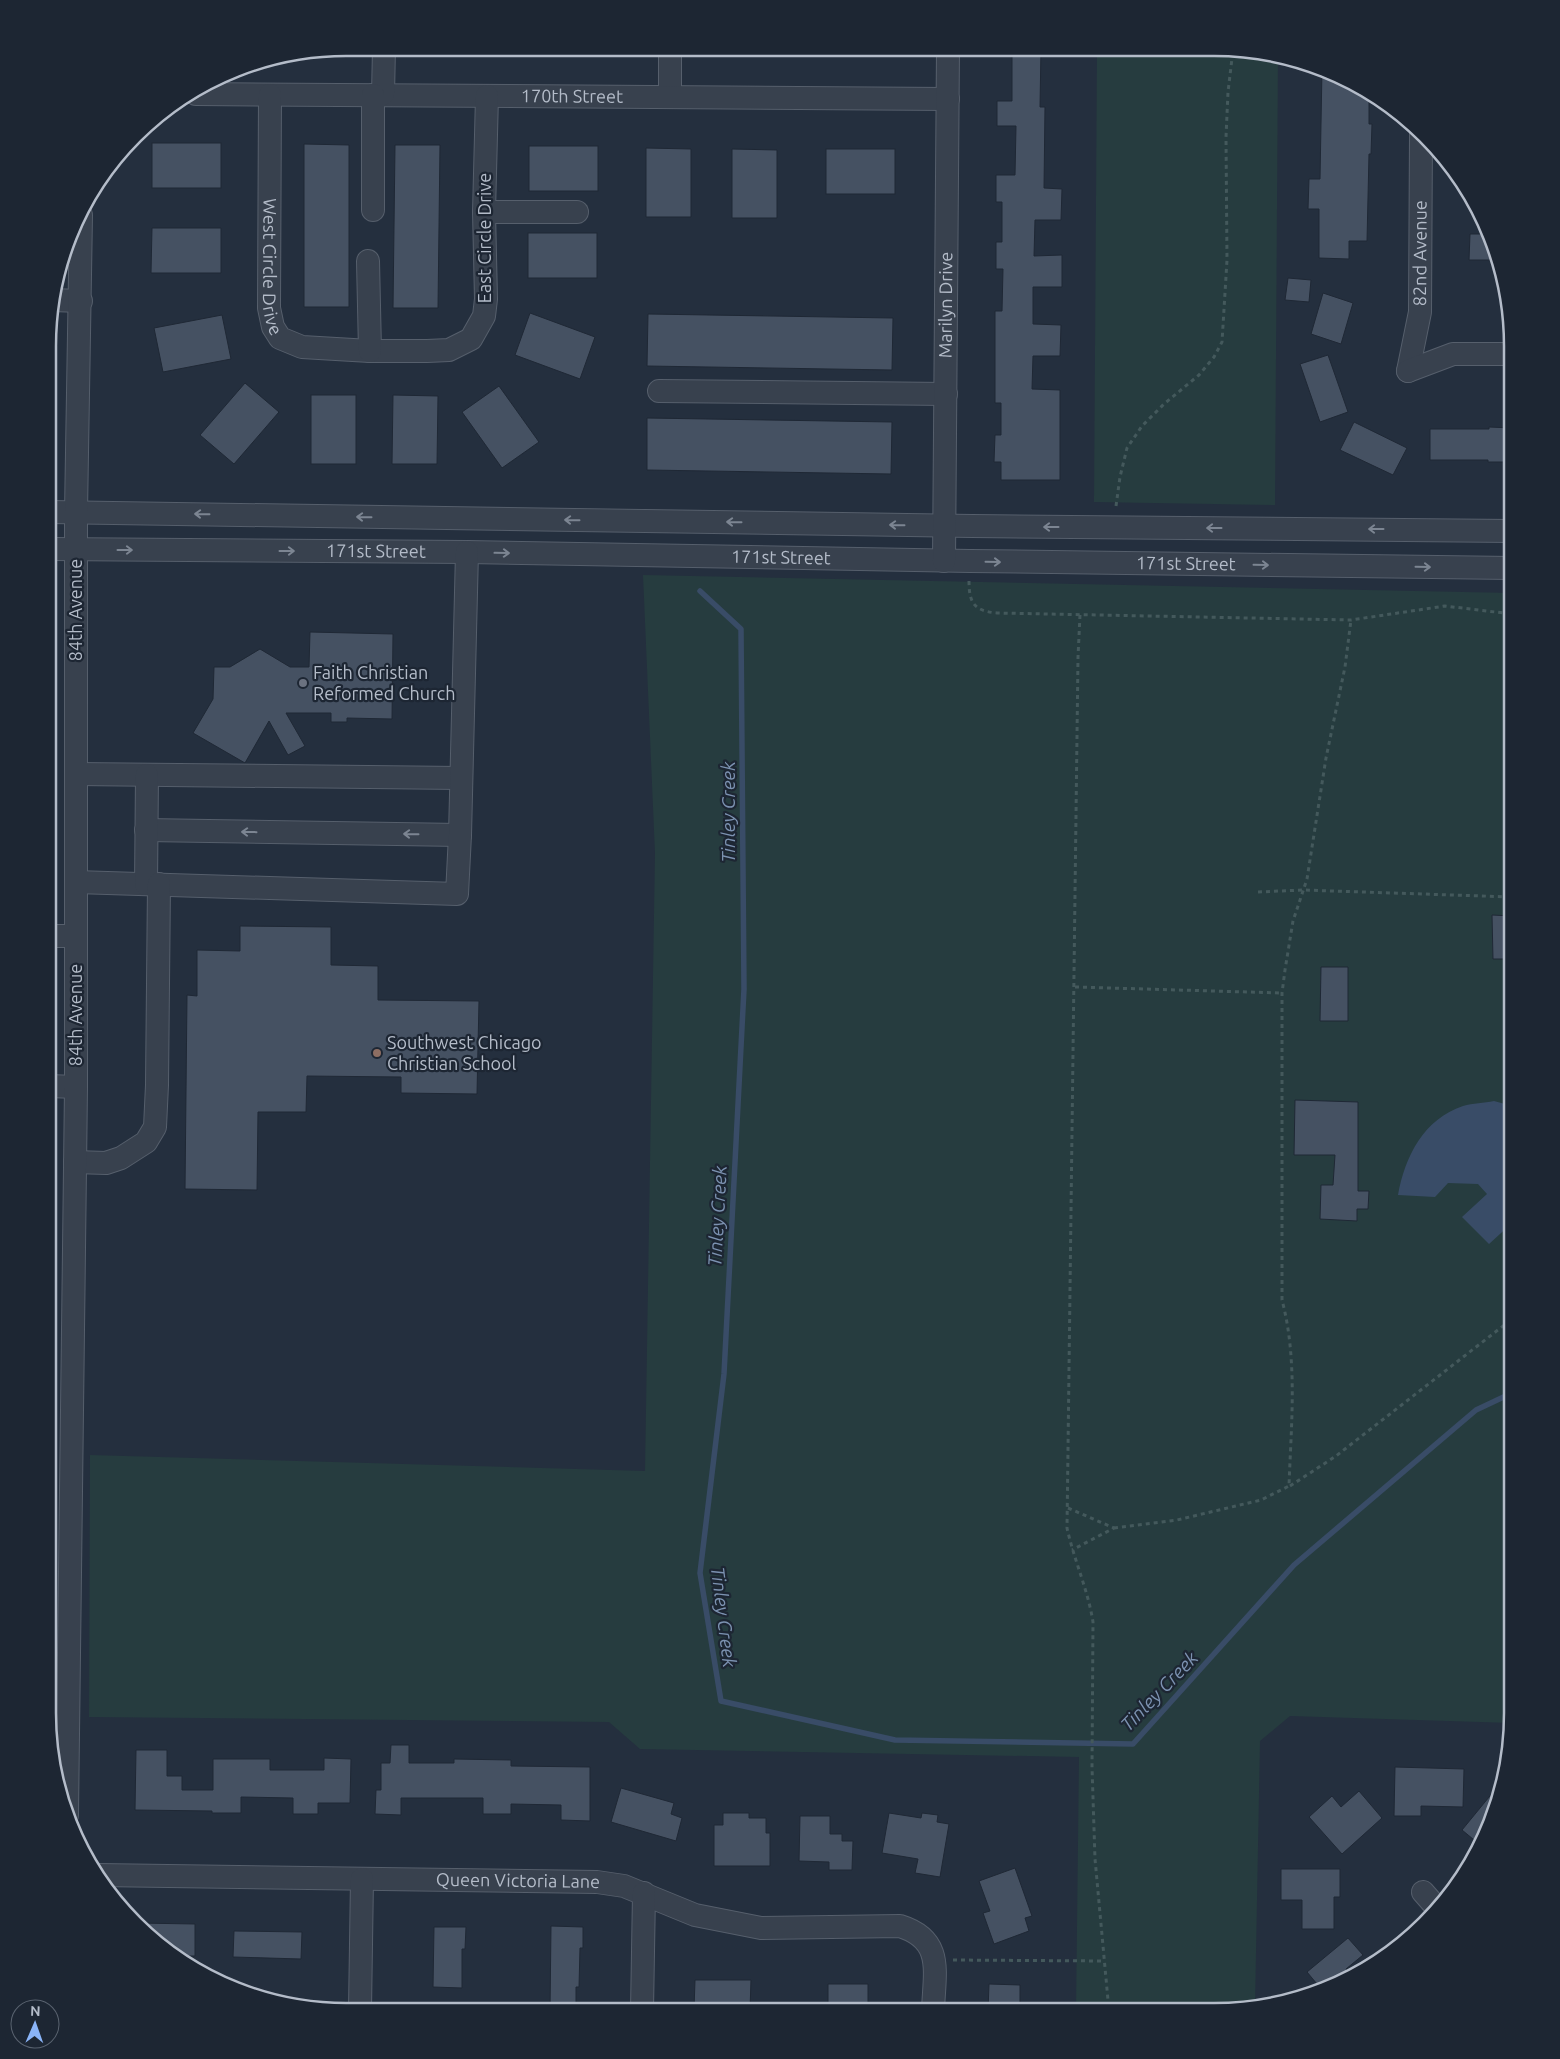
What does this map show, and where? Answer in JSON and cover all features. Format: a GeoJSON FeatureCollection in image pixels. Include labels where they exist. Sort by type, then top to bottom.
{"type":"FeatureCollection","features":[{"type":"Feature","properties":{"kind":"street"},"geometry":{"type":"LineString","coordinates":[[373,210],[378,95],[383,56]]}},
{"type":"Feature","properties":{"kind":"street"},"geometry":{"type":"LineString","coordinates":[[670,56],[670,96]]}},
{"type":"Feature","properties":{"kind":"street","name":"Marilyn Drive"},"geometry":{"type":"LineString","coordinates":[[944,560],[946,526],[948,56]]}},
{"type":"Feature","properties":{"kind":"street","name":"170th Street"},"geometry":{"type":"LineString","coordinates":[[203,94],[948,99]]}},
{"type":"Feature","properties":{"kind":"street","name":"West Circle Drive"},"geometry":{"type":"LineString","coordinates":[[270,95],[269,308],[273,328],[280,338],[302,348],[374,351]]}},
{"type":"Feature","properties":{"kind":"street","name":"East Circle Drive"},"geometry":{"type":"LineString","coordinates":[[374,351],[448,350],[471,339],[484,316],[486,299],[484,212],[487,96]]}},
{"type":"Feature","properties":{"kind":"street","name":"82nd Avenue"},"geometry":{"type":"LineString","coordinates":[[1422,144],[1420,312],[1408,371],[1453,354],[1504,354]]}},
{"type":"Feature","properties":{"kind":"street"},"geometry":{"type":"LineString","coordinates":[[484,212],[577,212]]}},
{"type":"Feature","properties":{"kind":"street","name":"84th Avenue"},"geometry":{"type":"LineString","coordinates":[[67,1792],[76,1087],[76,512],[81,229]]}},
{"type":"Feature","properties":{"kind":"street"},"geometry":{"type":"LineString","coordinates":[[368,261],[374,351]]}},
{"type":"Feature","properties":{"kind":"street"},"geometry":{"type":"LineString","coordinates":[[60,300],[81,301]]}},
{"type":"Feature","properties":{"kind":"street"},"geometry":{"type":"LineString","coordinates":[[659,391],[946,394]]}},
{"type":"Feature","properties":{"kind":"street","name":"171st Street"},"geometry":{"type":"LineString","coordinates":[[56,512],[946,526],[1504,531]]}},
{"type":"Feature","properties":{"kind":"street","name":"171st Street"},"geometry":{"type":"LineString","coordinates":[[56,549],[467,552],[1504,568]]}},
{"type":"Feature","properties":{"kind":"street"},"geometry":{"type":"LineString","coordinates":[[76,882],[457,894],[467,552]]}},
{"type":"Feature","properties":{"kind":"street"},"geometry":{"type":"LineString","coordinates":[[76,774],[460,778]]}},
{"type":"Feature","properties":{"kind":"street"},"geometry":{"type":"LineString","coordinates":[[75,1162],[106,1163],[121,1158],[146,1142],[155,1126],[157,1085],[152,884],[146,830],[147,775]]}},
{"type":"Feature","properties":{"kind":"street"},"geometry":{"type":"LineString","coordinates":[[146,830],[460,835]]}},
{"type":"Feature","properties":{"kind":"street"},"geometry":{"type":"LineString","coordinates":[[56,936],[76,936]]}},
{"type":"Feature","properties":{"kind":"street"},"geometry":{"type":"LineString","coordinates":[[56,1086],[76,1087]]}},
{"type":"Feature","properties":{"kind":"street","name":"Queen Victoria Lane"},"geometry":{"type":"LineString","coordinates":[[106,1875],[597,1882],[624,1886],[695,1915],[761,1928],[900,1926],[914,1930],[930,1951]]}},
{"type":"Feature","properties":{"kind":"street"},"geometry":{"type":"LineString","coordinates":[[360,2003],[362,1879]]}},
{"type":"Feature","properties":{"kind":"street"},"geometry":{"type":"LineString","coordinates":[[642,2003],[644,1893]]}},
{"type":"Feature","properties":{"kind":"street"},"geometry":{"type":"LineString","coordinates":[[930,1951],[933,2003]]}},
{"type":"Feature","properties":{"kind":"path"},"geometry":{"type":"LineString","coordinates":[[1118,506],[1120,477],[1127,448],[1142,426],[1164,404],[1200,375],[1214,357],[1222,342],[1227,260],[1226,137],[1232,57]]}},
{"type":"Feature","properties":{"kind":"path"},"geometry":{"type":"LineString","coordinates":[[968,576],[970,599],[982,612],[1350,620],[1445,606],[1504,613]]}},
{"type":"Feature","properties":{"kind":"path"},"geometry":{"type":"LineString","coordinates":[[1080,615],[1067,1528],[1072,1550],[1090,1600],[1093,1622],[1092,1767],[1095,1859],[1108,2003]]}},
{"type":"Feature","properties":{"kind":"path"},"geometry":{"type":"LineString","coordinates":[[1289,1486],[1292,1418],[1291,1356],[1287,1318],[1282,1300],[1282,993],[1293,921],[1307,879],[1326,758],[1345,667],[1350,620]]}},
{"type":"Feature","properties":{"kind":"path"},"geometry":{"type":"LineString","coordinates":[[1258,892],[1303,890],[1504,897]]}},
{"type":"Feature","properties":{"kind":"path"},"geometry":{"type":"LineString","coordinates":[[1075,987],[1282,993]]}},
{"type":"Feature","properties":{"kind":"path"},"geometry":{"type":"LineString","coordinates":[[1072,1550],[1114,1528],[1177,1520],[1261,1500],[1289,1486],[1336,1456],[1504,1325]]}},
{"type":"Feature","properties":{"kind":"path"},"geometry":{"type":"LineString","coordinates":[[1068,1508],[1114,1528]]}},
{"type":"Feature","properties":{"kind":"path"},"geometry":{"type":"LineString","coordinates":[[930,1951],[958,1960],[1104,1962]]}},
{"type":"Feature","properties":{"kind":"green space"},"geometry":{"type":"Polygon","coordinates":[[[1097,56],[1214,56],[1278,64],[1275,505],[1094,502],[1097,56]]]}},
{"type":"Feature","properties":{"kind":"green space"},"geometry":{"type":"Polygon","coordinates":[[[643,575],[1504,593],[1503,1723],[1290,1716],[1260,1741],[1255,2000],[1214,2003],[1076,2003],[1079,1757],[640,1749],[609,1722],[89,1717],[90,1455],[645,1471],[655,853],[643,575]]]}},
{"type":"Feature","properties":{"kind":"water"},"geometry":{"type":"Polygon","coordinates":[[[1494,1101],[1504,1104],[1504,1230],[1489,1244],[1462,1217],[1487,1194],[1478,1184],[1448,1183],[1435,1197],[1398,1195],[1406,1166],[1418,1141],[1437,1120],[1449,1112],[1471,1104],[1494,1101]]]}},
{"type":"Feature","properties":{"kind":"building"},"geometry":{"type":"Polygon","coordinates":[[[1012,56],[1041,56],[1040,107],[1045,107],[1044,188],[1062,189],[1061,220],[1035,220],[1034,256],[1062,255],[1062,287],[1033,287],[1033,324],[1061,325],[1060,356],[1033,356],[1032,389],[1060,390],[1060,480],[1001,480],[1001,462],[994,462],[995,435],[1001,435],[1001,403],[995,403],[995,311],[1002,311],[1003,269],[996,269],[996,242],[1002,242],[1002,202],[996,202],[996,175],[1015,175],[1016,126],[997,126],[997,101],[1012,101],[1012,56]]]}},
{"type":"Feature","properties":{"kind":"building"},"geometry":{"type":"Polygon","coordinates":[[[1322,77],[1369,101],[1369,124],[1372,124],[1371,154],[1369,154],[1367,241],[1349,241],[1349,259],[1319,258],[1319,209],[1308,209],[1309,179],[1320,179],[1322,77]]]}},
{"type":"Feature","properties":{"kind":"building"},"geometry":{"type":"Polygon","coordinates":[[[152,143],[221,143],[221,188],[152,188],[152,143]]]}},
{"type":"Feature","properties":{"kind":"building"},"geometry":{"type":"Polygon","coordinates":[[[304,144],[349,145],[349,307],[304,307],[304,144]]]}},
{"type":"Feature","properties":{"kind":"building"},"geometry":{"type":"Polygon","coordinates":[[[395,145],[440,145],[438,308],[393,308],[395,145]]]}},
{"type":"Feature","properties":{"kind":"building"},"geometry":{"type":"Polygon","coordinates":[[[529,146],[598,146],[598,191],[529,191],[529,146]]]}},
{"type":"Feature","properties":{"kind":"building"},"geometry":{"type":"Polygon","coordinates":[[[646,148],[691,149],[691,217],[646,217],[646,148]]]}},
{"type":"Feature","properties":{"kind":"building"},"geometry":{"type":"Polygon","coordinates":[[[732,149],[777,150],[777,218],[732,218],[732,149]]]}},
{"type":"Feature","properties":{"kind":"building"},"geometry":{"type":"Polygon","coordinates":[[[826,149],[895,149],[895,194],[826,194],[826,149]]]}},
{"type":"Feature","properties":{"kind":"building"},"geometry":{"type":"Polygon","coordinates":[[[152,228],[221,228],[221,273],[151,273],[152,228]]]}},
{"type":"Feature","properties":{"kind":"building"},"geometry":{"type":"Polygon","coordinates":[[[528,233],[597,233],[597,278],[528,278],[528,233]]]}},
{"type":"Feature","properties":{"kind":"building"},"geometry":{"type":"Polygon","coordinates":[[[1470,234],[1482,234],[1490,260],[1469,260],[1470,234]]]}},
{"type":"Feature","properties":{"kind":"building"},"geometry":{"type":"Polygon","coordinates":[[[1288,278],[1311,280],[1309,302],[1285,300],[1288,278]]]}},
{"type":"Feature","properties":{"kind":"building"},"geometry":{"type":"Polygon","coordinates":[[[1323,293],[1353,303],[1341,344],[1311,334],[1323,293]]]}},
{"type":"Feature","properties":{"kind":"building"},"geometry":{"type":"Polygon","coordinates":[[[530,313],[595,337],[580,379],[515,355],[530,313]]]}},
{"type":"Feature","properties":{"kind":"building"},"geometry":{"type":"Polygon","coordinates":[[[648,314],[893,318],[892,370],[647,366],[648,314]]]}},
{"type":"Feature","properties":{"kind":"building"},"geometry":{"type":"Polygon","coordinates":[[[222,315],[231,359],[163,372],[154,328],[222,315]]]}},
{"type":"Feature","properties":{"kind":"building"},"geometry":{"type":"Polygon","coordinates":[[[1328,355],[1348,412],[1320,422],[1300,364],[1328,355]]]}},
{"type":"Feature","properties":{"kind":"building"},"geometry":{"type":"Polygon","coordinates":[[[245,383],[279,412],[234,464],[200,435],[245,383]]]}},
{"type":"Feature","properties":{"kind":"building"},"geometry":{"type":"Polygon","coordinates":[[[499,386],[539,442],[502,468],[462,412],[499,386]]]}},
{"type":"Feature","properties":{"kind":"building"},"geometry":{"type":"Polygon","coordinates":[[[311,395],[356,395],[356,464],[311,464],[311,395]]]}},
{"type":"Feature","properties":{"kind":"building"},"geometry":{"type":"Polygon","coordinates":[[[393,395],[438,396],[437,464],[392,464],[393,395]]]}},
{"type":"Feature","properties":{"kind":"building"},"geometry":{"type":"Polygon","coordinates":[[[647,418],[892,422],[891,474],[647,470],[647,418]]]}},
{"type":"Feature","properties":{"kind":"building"},"geometry":{"type":"Polygon","coordinates":[[[1354,422],[1407,448],[1393,475],[1340,450],[1354,422]]]}},
{"type":"Feature","properties":{"kind":"building"},"geometry":{"type":"Polygon","coordinates":[[[1489,427],[1504,428],[1504,462],[1488,462],[1488,460],[1430,460],[1430,429],[1489,429],[1489,427]]]}},
{"type":"Feature","properties":{"kind":"building","name":"Faith Christian Reformed Church"},"geometry":{"type":"Polygon","coordinates":[[[310,632],[393,634],[392,719],[347,718],[347,722],[331,722],[331,713],[286,713],[305,746],[288,755],[269,721],[245,763],[193,733],[213,699],[214,667],[230,667],[260,649],[290,667],[309,667],[310,632]]]}},
{"type":"Feature","properties":{"kind":"building"},"geometry":{"type":"Polygon","coordinates":[[[1492,915],[1504,916],[1504,959],[1493,959],[1492,915]]]}},
{"type":"Feature","properties":{"kind":"building"},"geometry":{"type":"Polygon","coordinates":[[[240,926],[331,927],[331,965],[378,966],[378,1000],[479,1001],[477,1094],[401,1093],[401,1077],[307,1076],[306,1112],[258,1112],[257,1190],[185,1189],[187,995],[197,996],[197,950],[240,951],[240,926]]]}},
{"type":"Feature","properties":{"kind":"building"},"geometry":{"type":"Polygon","coordinates":[[[1321,967],[1348,967],[1348,1021],[1320,1021],[1321,967]]]}},
{"type":"Feature","properties":{"kind":"building"},"geometry":{"type":"Polygon","coordinates":[[[1295,1100],[1358,1102],[1358,1191],[1369,1191],[1368,1209],[1357,1209],[1357,1221],[1320,1219],[1321,1185],[1333,1185],[1335,1155],[1294,1155],[1295,1100]]]}},
{"type":"Feature","properties":{"kind":"building"},"geometry":{"type":"Polygon","coordinates":[[[391,1745],[409,1745],[409,1763],[454,1763],[454,1759],[511,1760],[511,1766],[590,1767],[590,1821],[561,1820],[561,1805],[511,1804],[511,1814],[483,1814],[483,1798],[401,1798],[401,1815],[375,1814],[376,1790],[381,1790],[381,1763],[390,1763],[391,1745]]]}},
{"type":"Feature","properties":{"kind":"building"},"geometry":{"type":"Polygon","coordinates":[[[136,1750],[167,1750],[167,1776],[182,1776],[182,1790],[213,1790],[213,1759],[270,1759],[270,1770],[324,1770],[324,1758],[351,1759],[350,1803],[318,1803],[318,1814],[293,1814],[293,1798],[241,1797],[241,1813],[135,1810],[136,1750]]]}},
{"type":"Feature","properties":{"kind":"building"},"geometry":{"type":"Polygon","coordinates":[[[1395,1767],[1464,1769],[1463,1807],[1421,1806],[1421,1816],[1394,1816],[1395,1767]]]}},
{"type":"Feature","properties":{"kind":"building"},"geometry":{"type":"Polygon","coordinates":[[[621,1788],[674,1803],[671,1814],[682,1818],[676,1841],[611,1822],[621,1788]]]}},
{"type":"Feature","properties":{"kind":"building"},"geometry":{"type":"Polygon","coordinates":[[[1359,1791],[1382,1818],[1342,1854],[1309,1817],[1332,1796],[1341,1807],[1359,1791]]]}},
{"type":"Feature","properties":{"kind":"building"},"geometry":{"type":"Polygon","coordinates":[[[1492,1793],[1474,1840],[1462,1830],[1492,1793]]]}},
{"type":"Feature","properties":{"kind":"building"},"geometry":{"type":"Polygon","coordinates":[[[723,1813],[749,1813],[749,1818],[766,1818],[766,1833],[770,1833],[770,1866],[714,1866],[714,1825],[723,1825],[723,1813]]]}},
{"type":"Feature","properties":{"kind":"building"},"geometry":{"type":"Polygon","coordinates":[[[889,1813],[921,1818],[922,1813],[938,1815],[937,1822],[949,1824],[940,1877],[915,1873],[918,1859],[882,1853],[889,1813]]]}},
{"type":"Feature","properties":{"kind":"building"},"geometry":{"type":"Polygon","coordinates":[[[800,1816],[830,1816],[830,1834],[842,1834],[842,1841],[853,1841],[852,1870],[829,1870],[829,1862],[799,1861],[800,1816]]]}},
{"type":"Feature","properties":{"kind":"building"},"geometry":{"type":"Polygon","coordinates":[[[1015,1868],[1032,1916],[1025,1918],[1029,1931],[994,1944],[983,1913],[990,1911],[979,1881],[1015,1868]]]}},
{"type":"Feature","properties":{"kind":"building"},"geometry":{"type":"Polygon","coordinates":[[[1281,1869],[1340,1869],[1340,1897],[1334,1897],[1334,1929],[1302,1929],[1302,1900],[1281,1900],[1281,1869]]]}},
{"type":"Feature","properties":{"kind":"building"},"geometry":{"type":"Polygon","coordinates":[[[147,1923],[195,1924],[195,1956],[185,1954],[147,1923]]]}},
{"type":"Feature","properties":{"kind":"building"},"geometry":{"type":"Polygon","coordinates":[[[551,1926],[583,1927],[583,1948],[580,1948],[579,1987],[576,1987],[576,2003],[550,2003],[551,1926]]]}},
{"type":"Feature","properties":{"kind":"building"},"geometry":{"type":"Polygon","coordinates":[[[434,1927],[466,1927],[465,1949],[462,1949],[462,1988],[433,1987],[434,1927]]]}},
{"type":"Feature","properties":{"kind":"building"},"geometry":{"type":"Polygon","coordinates":[[[234,1931],[302,1932],[301,1959],[233,1957],[234,1931]]]}},
{"type":"Feature","properties":{"kind":"building"},"geometry":{"type":"Polygon","coordinates":[[[1348,1938],[1363,1955],[1346,1969],[1347,1970],[1317,1984],[1307,1972],[1348,1938]]]}},
{"type":"Feature","properties":{"kind":"building"},"geometry":{"type":"Polygon","coordinates":[[[695,1980],[751,1980],[750,2003],[694,2003],[695,1980]]]}},
{"type":"Feature","properties":{"kind":"building"},"geometry":{"type":"Polygon","coordinates":[[[828,1984],[868,1984],[868,2003],[828,2003],[828,1984]]]}},
{"type":"Feature","properties":{"kind":"building"},"geometry":{"type":"Polygon","coordinates":[[[989,1984],[1020,1985],[1020,2003],[988,2003],[989,1984]]]}},
{"type":"Feature","properties":{"kind":"waterway","name":"Tinley Creek"},"geometry":{"type":"LineString","coordinates":[[700,591],[741,629],[744,989],[724,1374],[700,1573],[721,1701],[895,1740],[1133,1744],[1294,1565],[1476,1410],[1504,1397]]}},
{"type":"Feature","properties":{"kind":"place","name":"Faith Christian Reformed Church"},"geometry":{"type":"Point","coordinates":[303,683]}},
{"type":"Feature","properties":{"kind":"place","name":"Southwest Chicago Christian School"},"geometry":{"type":"Point","coordinates":[377,1053]}}]}
